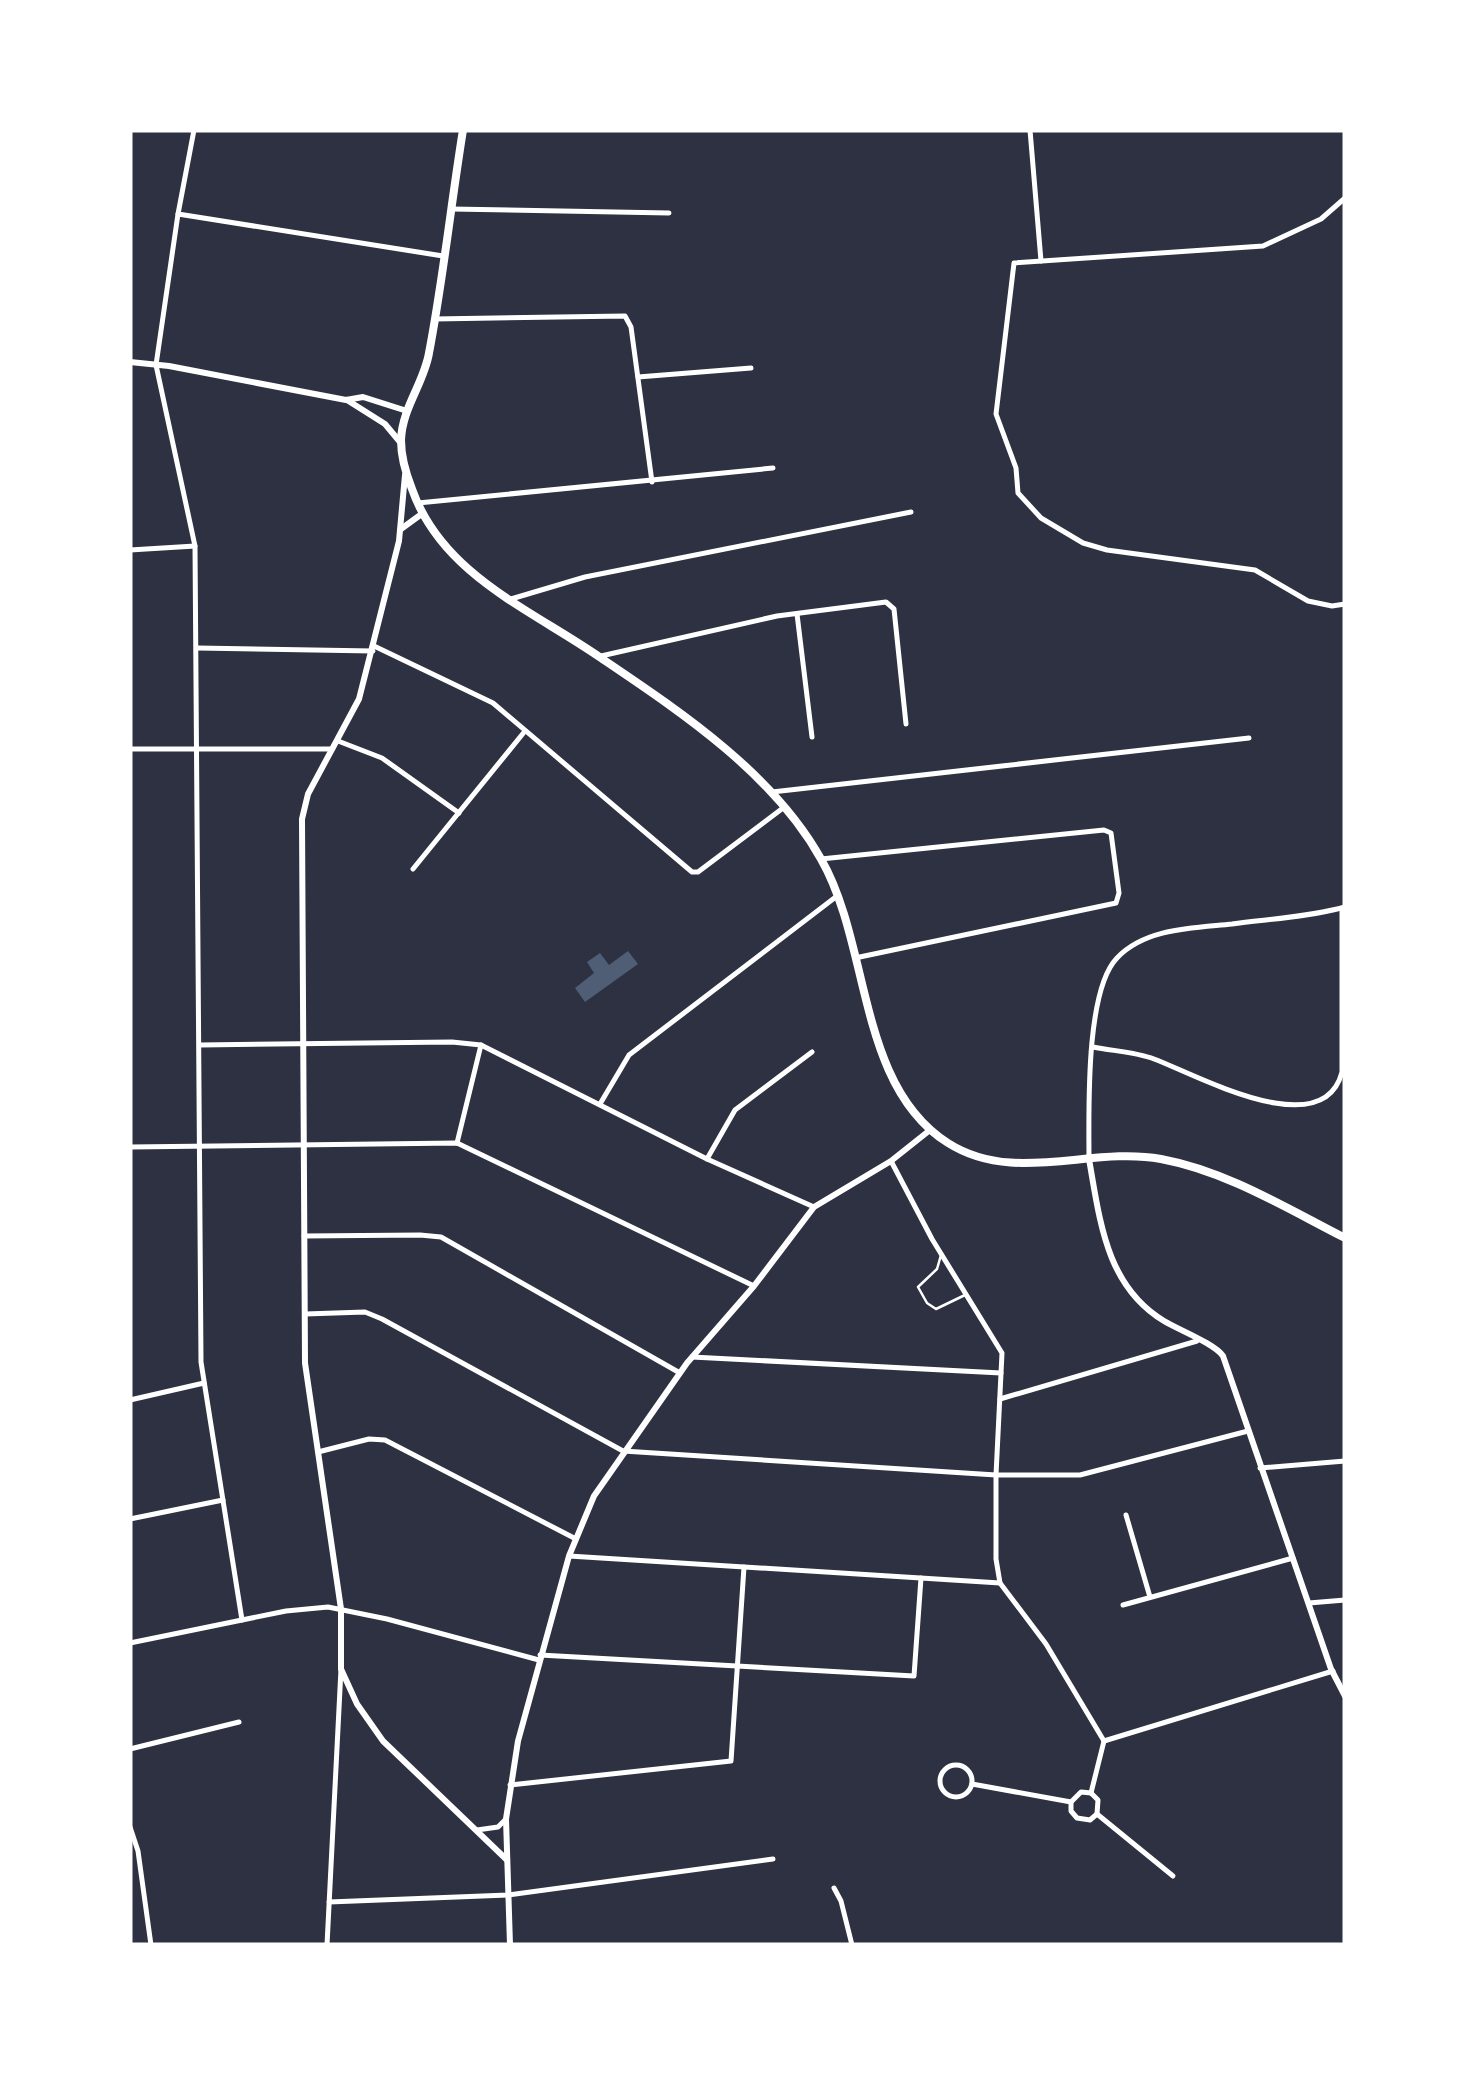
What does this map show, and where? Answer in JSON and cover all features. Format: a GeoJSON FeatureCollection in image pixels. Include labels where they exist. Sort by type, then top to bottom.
{"type":"FeatureCollection","features":[{"type":"Feature","properties":{"kind":"main road"},"geometry":{"type":"LineString","coordinates":[[463,130],[429,357],[406,410],[401,444],[418,503],[453,554],[476,578],[600,657],[704,732],[783,808],[821,859],[837,896],[892,1079],[910,1109],[930,1130],[972,1155],[1007,1164],[1151,1158],[1192,1167],[1240,1185],[1345,1238]]}},
{"type":"Feature","properties":{"kind":"street"},"geometry":{"type":"LineString","coordinates":[[194,130],[156,364],[195,546],[204,1384],[242,1620]]}},
{"type":"Feature","properties":{"kind":"street"},"geometry":{"type":"LineString","coordinates":[[1030,130],[1041,261]]}},
{"type":"Feature","properties":{"kind":"street"},"geometry":{"type":"LineString","coordinates":[[1345,198],[1321,219],[1263,246],[1014,262],[996,414],[1016,468],[1018,493],[1041,518],[1083,543],[1107,550],[1255,570],[1308,601],[1332,606],[1345,604]]}},
{"type":"Feature","properties":{"kind":"street"},"geometry":{"type":"LineString","coordinates":[[451,209],[669,213]]}},
{"type":"Feature","properties":{"kind":"street"},"geometry":{"type":"LineString","coordinates":[[178,214],[443,256]]}},
{"type":"Feature","properties":{"kind":"street"},"geometry":{"type":"LineString","coordinates":[[434,319],[625,316],[632,326],[652,482]]}},
{"type":"Feature","properties":{"kind":"street"},"geometry":{"type":"LineString","coordinates":[[130,362],[346,400],[385,424],[401,444]]}},
{"type":"Feature","properties":{"kind":"street"},"geometry":{"type":"LineString","coordinates":[[638,377],[751,368]]}},
{"type":"Feature","properties":{"kind":"street"},"geometry":{"type":"LineString","coordinates":[[346,400],[362,397],[406,410]]}},
{"type":"Feature","properties":{"kind":"street"},"geometry":{"type":"LineString","coordinates":[[418,503],[773,468]]}},
{"type":"Feature","properties":{"kind":"street"},"geometry":{"type":"LineString","coordinates":[[327,1945],[341,1609],[305,1363],[302,819],[308,794],[359,699],[400,530],[406,469]]}},
{"type":"Feature","properties":{"kind":"street"},"geometry":{"type":"LineString","coordinates":[[508,600],[586,577],[910,512]]}},
{"type":"Feature","properties":{"kind":"street"},"geometry":{"type":"LineString","coordinates":[[400,530],[423,513]]}},
{"type":"Feature","properties":{"kind":"street"},"geometry":{"type":"LineString","coordinates":[[130,550],[195,546]]}},
{"type":"Feature","properties":{"kind":"street"},"geometry":{"type":"LineString","coordinates":[[600,657],[798,614],[886,602],[891,604],[906,724]]}},
{"type":"Feature","properties":{"kind":"street"},"geometry":{"type":"LineString","coordinates":[[798,614],[812,737]]}},
{"type":"Feature","properties":{"kind":"street"},"geometry":{"type":"LineString","coordinates":[[197,648],[373,648],[493,703],[692,872],[698,872],[783,808]]}},
{"type":"Feature","properties":{"kind":"street"},"geometry":{"type":"LineString","coordinates":[[413,869],[525,732]]}},
{"type":"Feature","properties":{"kind":"street"},"geometry":{"type":"LineString","coordinates":[[769,793],[1250,738]]}},
{"type":"Feature","properties":{"kind":"street"},"geometry":{"type":"LineString","coordinates":[[130,749],[336,745],[382,758],[459,813]]}},
{"type":"Feature","properties":{"kind":"street"},"geometry":{"type":"LineString","coordinates":[[821,859],[1104,830],[1111,833],[1120,893],[1116,903],[856,958]]}},
{"type":"Feature","properties":{"kind":"street"},"geometry":{"type":"LineString","coordinates":[[600,1104],[629,1055],[837,896]]}},
{"type":"Feature","properties":{"kind":"street"},"geometry":{"type":"LineString","coordinates":[[1093,1047],[1149,1057],[1267,1104],[1294,1105],[1321,1099],[1339,1084],[1342,1072],[1344,908],[1152,936],[1116,959],[1098,1000],[1093,1047],[1089,1159],[1104,1239],[1127,1290],[1147,1310],[1198,1341],[1216,1346],[1223,1356],[1308,1603],[1345,1696]]}},
{"type":"Feature","properties":{"kind":"street"},"geometry":{"type":"LineString","coordinates":[[200,1045],[481,1045],[707,1159],[814,1208]]}},
{"type":"Feature","properties":{"kind":"street"},"geometry":{"type":"LineString","coordinates":[[457,1143],[481,1045]]}},
{"type":"Feature","properties":{"kind":"street"},"geometry":{"type":"LineString","coordinates":[[707,1159],[735,1110],[812,1052]]}},
{"type":"Feature","properties":{"kind":"street"},"geometry":{"type":"LineString","coordinates":[[510,1945],[506,1819],[518,1740],[569,1556],[594,1496],[680,1372],[814,1208],[891,1161],[930,1130]]}},
{"type":"Feature","properties":{"kind":"street"},"geometry":{"type":"LineString","coordinates":[[130,1147],[457,1143],[754,1286]]}},
{"type":"Feature","properties":{"kind":"street"},"geometry":{"type":"LineString","coordinates":[[891,1161],[1003,1358],[996,1475],[996,1559],[1000,1583],[1046,1644],[1104,1740],[1091,1793]]}},
{"type":"Feature","properties":{"kind":"street"},"geometry":{"type":"LineString","coordinates":[[304,1236],[441,1237],[680,1372]]}},
{"type":"Feature","properties":{"kind":"street"},"geometry":{"type":"LineString","coordinates":[[305,1314],[365,1312],[623,1452],[996,1475],[1080,1475],[1248,1431]]}},
{"type":"Feature","properties":{"kind":"street"},"geometry":{"type":"LineString","coordinates":[[1000,1398],[1198,1341]]}},
{"type":"Feature","properties":{"kind":"street"},"geometry":{"type":"LineString","coordinates":[[692,1357],[1001,1373]]}},
{"type":"Feature","properties":{"kind":"street"},"geometry":{"type":"LineString","coordinates":[[130,1400],[204,1384]]}},
{"type":"Feature","properties":{"kind":"street"},"geometry":{"type":"LineString","coordinates":[[318,1452],[369,1439],[385,1440],[576,1539]]}},
{"type":"Feature","properties":{"kind":"street"},"geometry":{"type":"LineString","coordinates":[[1260,1468],[1345,1461]]}},
{"type":"Feature","properties":{"kind":"street"},"geometry":{"type":"LineString","coordinates":[[130,1519],[223,1500]]}},
{"type":"Feature","properties":{"kind":"street"},"geometry":{"type":"LineString","coordinates":[[1126,1515],[1150,1598]]}},
{"type":"Feature","properties":{"kind":"street"},"geometry":{"type":"LineString","coordinates":[[569,1556],[1000,1583]]}},
{"type":"Feature","properties":{"kind":"street"},"geometry":{"type":"LineString","coordinates":[[1123,1605],[1293,1558]]}},
{"type":"Feature","properties":{"kind":"street"},"geometry":{"type":"LineString","coordinates":[[510,1785],[730,1762],[744,1567]]}},
{"type":"Feature","properties":{"kind":"street"},"geometry":{"type":"LineString","coordinates":[[130,1643],[310,1608],[341,1609],[540,1657],[914,1676],[921,1578]]}},
{"type":"Feature","properties":{"kind":"street"},"geometry":{"type":"LineString","coordinates":[[1308,1603],[1345,1600]]}},
{"type":"Feature","properties":{"kind":"street"},"geometry":{"type":"LineString","coordinates":[[341,1670],[357,1704],[383,1740],[506,1860]]}},
{"type":"Feature","properties":{"kind":"street"},"geometry":{"type":"LineString","coordinates":[[1104,1740],[1333,1671]]}},
{"type":"Feature","properties":{"kind":"street"},"geometry":{"type":"LineString","coordinates":[[130,1749],[239,1722]]}},
{"type":"Feature","properties":{"kind":"street"},"geometry":{"type":"LineString","coordinates":[[960,1765],[970,1772],[972,1784],[964,1795],[954,1797],[944,1791],[940,1776],[946,1768],[960,1765]]}},
{"type":"Feature","properties":{"kind":"street"},"geometry":{"type":"LineString","coordinates":[[972,1784],[1071,1802]]}},
{"type":"Feature","properties":{"kind":"street"},"geometry":{"type":"LineString","coordinates":[[1081,1792],[1091,1793],[1098,1800],[1097,1814],[1090,1820],[1081,1820],[1071,1811],[1071,1802],[1081,1792]]}},
{"type":"Feature","properties":{"kind":"street"},"geometry":{"type":"LineString","coordinates":[[1097,1814],[1173,1876]]}},
{"type":"Feature","properties":{"kind":"street"},"geometry":{"type":"LineString","coordinates":[[476,1830],[498,1826],[506,1819]]}},
{"type":"Feature","properties":{"kind":"street"},"geometry":{"type":"LineString","coordinates":[[130,1826],[138,1851],[152,1945]]}},
{"type":"Feature","properties":{"kind":"street"},"geometry":{"type":"LineString","coordinates":[[130,1852],[138,1851]]}},
{"type":"Feature","properties":{"kind":"street"},"geometry":{"type":"LineString","coordinates":[[329,1902],[508,1895],[774,1859]]}},
{"type":"Feature","properties":{"kind":"street"},"geometry":{"type":"LineString","coordinates":[[834,1888],[852,1945]]}},
{"type":"Feature","properties":{"kind":"lane"},"geometry":{"type":"LineString","coordinates":[[942,1254],[937,1269],[918,1287],[927,1303],[936,1310],[967,1293]]}},
{"type":"Feature","properties":{"kind":"water"},"geometry":{"type":"Polygon","coordinates":[[[628,951],[638,964],[585,1002],[575,988],[594,973],[587,962],[600,953],[609,965],[628,951]]]}}]}
